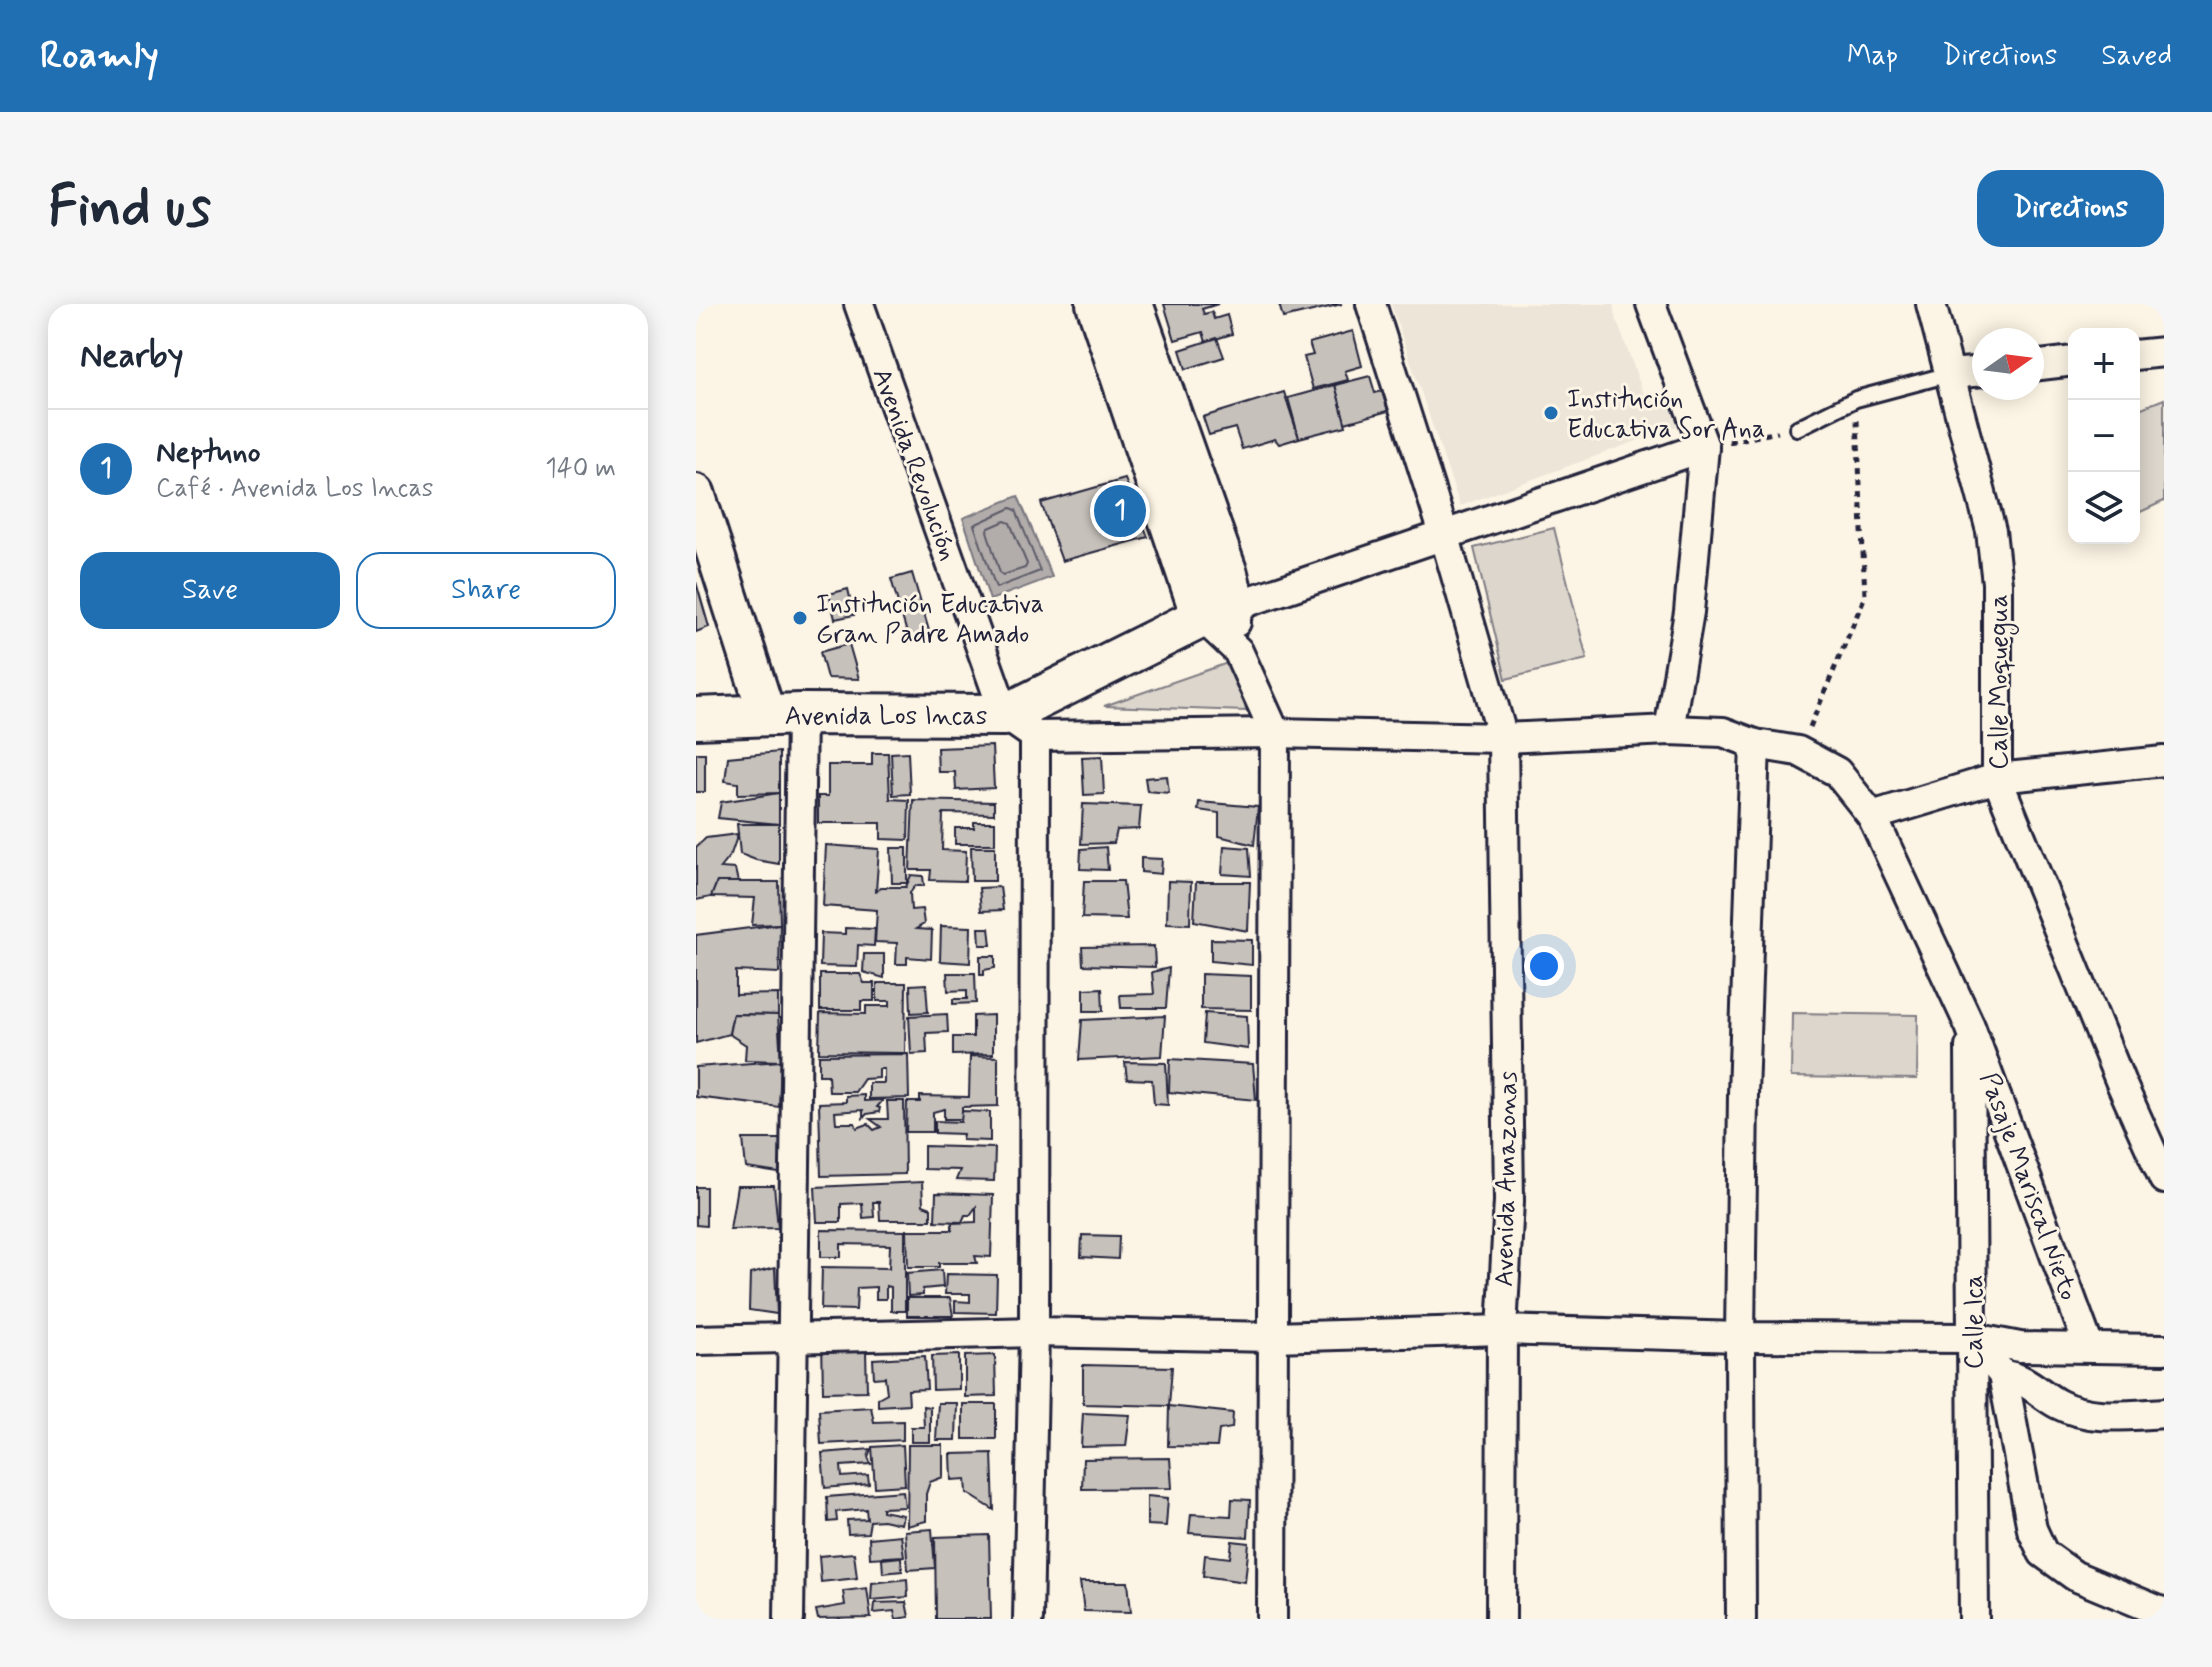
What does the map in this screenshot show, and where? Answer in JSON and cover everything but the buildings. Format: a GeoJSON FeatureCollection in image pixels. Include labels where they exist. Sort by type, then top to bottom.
{"type":"FeatureCollection","features":[{"type":"Feature","properties":{"kind":"main road"},"geometry":{"type":"LineString","coordinates":[[1097,304],[1219,612]]}},
{"type":"Feature","properties":{"kind":"main road"},"geometry":{"type":"LineString","coordinates":[[1132,304],[1227,574],[1219,612]]}},
{"type":"Feature","properties":{"kind":"main road","name":"Avenida Los Incas"},"geometry":{"type":"LineString","coordinates":[[696,718],[784,714],[1020,726],[1219,612]]}},
{"type":"Feature","properties":{"kind":"street","name":"Avenida Revolución"},"geometry":{"type":"LineString","coordinates":[[859,304],[1020,726],[1034,1332],[1028,1619]]}},
{"type":"Feature","properties":{"kind":"street","name":"Avenida Amazonas"},"geometry":{"type":"LineString","coordinates":[[1371,304],[1444,534],[1503,738],[1509,1201],[1502,1330],[1501,1619]]}},
{"type":"Feature","properties":{"kind":"street"},"geometry":{"type":"LineString","coordinates":[[1651,304],[1704,447],[1689,612],[1669,730]]}},
{"type":"Feature","properties":{"kind":"street","name":"Calle Moquegua"},"geometry":{"type":"LineString","coordinates":[[1931,304],[1991,531],[1996,570],[1997,778],[2121,1083],[2164,1179]]}},
{"type":"Feature","properties":{"kind":"street"},"geometry":{"type":"LineString","coordinates":[[2140,354],[2164,352]]}},
{"type":"Feature","properties":{"kind":"street"},"geometry":{"type":"LineString","coordinates":[[2044,365],[2068,362]]}},
{"type":"Feature","properties":{"kind":"street"},"geometry":{"type":"LineString","coordinates":[[1950,374],[1972,372]]}},
{"type":"Feature","properties":{"kind":"street"},"geometry":{"type":"LineString","coordinates":[[1272,1619],[1275,733],[1219,612],[1704,447]]}},
{"type":"Feature","properties":{"kind":"street"},"geometry":{"type":"LineString","coordinates":[[696,493],[784,714],[791,1338],[789,1619]]}},
{"type":"Feature","properties":{"kind":"street","name":"Pasaje Mariscal Nieto"},"geometry":{"type":"LineString","coordinates":[[1020,726],[1503,738],[1669,730],[1723,732],[1755,744],[1798,751],[1837,772],[1872,816],[1970,1026],[2089,1347]]}},
{"type":"Feature","properties":{"kind":"street"},"geometry":{"type":"LineString","coordinates":[[1741,1619],[1740,1337],[1744,1078],[1755,744]]}},
{"type":"Feature","properties":{"kind":"street"},"geometry":{"type":"LineString","coordinates":[[1872,816],[1997,778],[2164,761]]}},
{"type":"Feature","properties":{"kind":"street","name":"Calle Ica"},"geometry":{"type":"LineString","coordinates":[[1970,1026],[1974,1619]]}},
{"type":"Feature","properties":{"kind":"street"},"geometry":{"type":"LineString","coordinates":[[696,1340],[1034,1332],[1273,1337],[1502,1330],[1740,1337],[1973,1338],[2020,1347],[2164,1349]]}},
{"type":"Feature","properties":{"kind":"street"},"geometry":{"type":"LineString","coordinates":[[1973,1338],[2003,1375],[2032,1529],[2043,1553],[2075,1576],[2164,1613]]}},
{"type":"Feature","properties":{"kind":"street"},"geometry":{"type":"LineString","coordinates":[[2003,1375],[2017,1376],[2057,1404],[2080,1413],[2118,1416],[2164,1413]]}},
{"type":"Feature","properties":{"kind":"lane"},"geometry":{"type":"LineString","coordinates":[[1797,428],[1856,399],[1950,374]]}},
{"type":"Feature","properties":{"kind":"path"},"geometry":{"type":"LineString","coordinates":[[1798,751],[1830,684],[1865,596],[1856,399]]}},
{"type":"Feature","properties":{"kind":"path"},"geometry":{"type":"LineString","coordinates":[[1704,447],[1797,428]]}},
{"type":"Feature","properties":{"kind":"shaded area","name":"Institución Educativa Sor Ana"},"geometry":{"type":"Polygon","coordinates":[[[1391,304],[1613,304],[1646,400],[1667,394],[1677,426],[1460,506],[1391,304]]]}},
{"type":"Feature","properties":{"kind":"shaded area"},"geometry":{"type":"Polygon","coordinates":[[[2164,399],[2164,501],[2140,512],[2140,472],[2140,409],[2164,399]]]}},
{"type":"Feature","properties":{"kind":"shaded area"},"geometry":{"type":"Polygon","coordinates":[[[1554,528],[1587,659],[1506,679],[1474,548],[1554,528]]]}},
{"type":"Feature","properties":{"kind":"shaded area"},"geometry":{"type":"Polygon","coordinates":[[[1236,660],[1246,711],[1104,706],[1236,660]]]}},
{"type":"Feature","properties":{"kind":"shaded area"},"geometry":{"type":"Polygon","coordinates":[[[1792,1013],[1918,1015],[1917,1079],[1791,1077],[1792,1013]]]}},
{"type":"Feature","properties":{"kind":"water"},"geometry":{"type":"Polygon","coordinates":[[[1018,496],[1052,577],[990,600],[963,518],[1018,496]]]}},
{"type":"Feature","properties":{"kind":"place","name":"Institución Educativa Sor Ana"},"geometry":{"type":"Point","coordinates":[1551,413]}},
{"type":"Feature","properties":{"kind":"place","name":"Neptuno"},"geometry":{"type":"Point","coordinates":[1120,511]}},
{"type":"Feature","properties":{"kind":"place","name":"Institución Educativa Gran Padre Amado"},"geometry":{"type":"Point","coordinates":[800,618]}}]}
